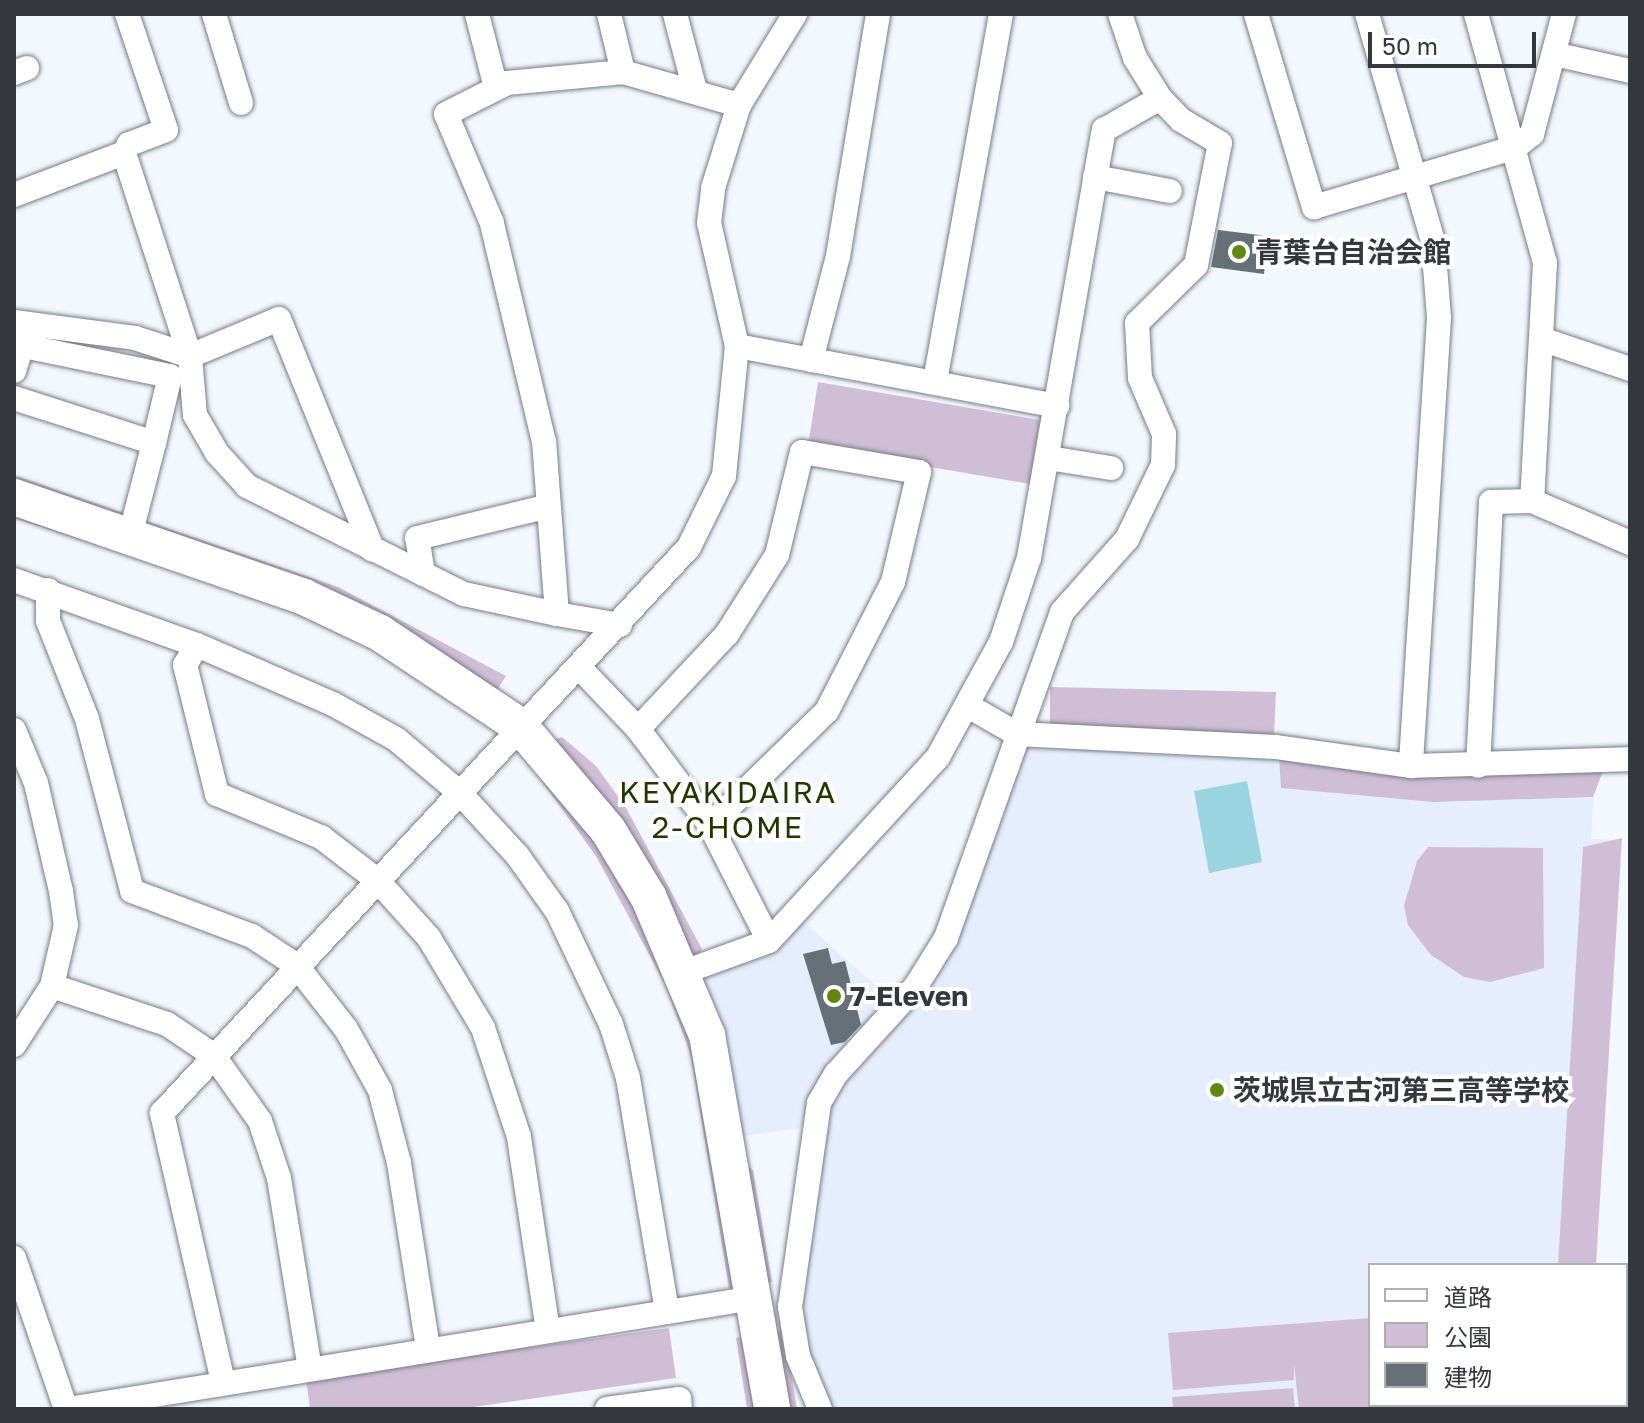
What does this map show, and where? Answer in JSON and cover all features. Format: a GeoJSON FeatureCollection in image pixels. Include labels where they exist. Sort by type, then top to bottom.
{"type":"FeatureCollection","features":[{"type":"Feature","properties":{"kind":"street"},"geometry":{"type":"LineString","coordinates":[[14,195],[124,153],[129,144],[166,130],[127,14]]}},
{"type":"Feature","properties":{"kind":"street"},"geometry":{"type":"LineString","coordinates":[[214,14],[241,103]]}},
{"type":"Feature","properties":{"kind":"street"},"geometry":{"type":"LineString","coordinates":[[477,14],[496,88]]}},
{"type":"Feature","properties":{"kind":"street"},"geometry":{"type":"LineString","coordinates":[[609,14],[623,72]]}},
{"type":"Feature","properties":{"kind":"street"},"geometry":{"type":"LineString","coordinates":[[675,14],[695,90]]}},
{"type":"Feature","properties":{"kind":"street"},"geometry":{"type":"LineString","coordinates":[[223,1382],[162,1113],[296,965],[520,726],[620,625],[689,547],[724,476],[737,346],[709,223],[722,147],[739,105],[795,14]]}},
{"type":"Feature","properties":{"kind":"street"},"geometry":{"type":"LineString","coordinates":[[811,360],[838,256],[878,14]]}},
{"type":"Feature","properties":{"kind":"street"},"geometry":{"type":"LineString","coordinates":[[935,381],[1001,14]]}},
{"type":"Feature","properties":{"kind":"street"},"geometry":{"type":"LineString","coordinates":[[820,1409],[798,1356],[790,1307],[819,1103],[836,1074],[916,986],[946,938],[1062,612],[1127,539],[1163,465],[1164,434],[1140,378],[1137,323],[1196,265],[1220,143],[1181,120],[1160,98],[1135,58],[1120,14]]}},
{"type":"Feature","properties":{"kind":"street"},"geometry":{"type":"LineString","coordinates":[[1256,14],[1314,207],[1416,174],[1516,147],[1532,134],[1564,14]]}},
{"type":"Feature","properties":{"kind":"street"},"geometry":{"type":"LineString","coordinates":[[1367,14],[1433,241],[1439,318],[1411,766]]}},
{"type":"Feature","properties":{"kind":"street"},"geometry":{"type":"LineString","coordinates":[[1476,14],[1516,147],[1545,263],[1544,340],[1532,501]]}},
{"type":"Feature","properties":{"kind":"street"},"geometry":{"type":"LineString","coordinates":[[1554,54],[1630,71]]}},
{"type":"Feature","properties":{"kind":"street"},"geometry":{"type":"LineString","coordinates":[[557,614],[545,507],[544,442],[492,223],[446,114],[496,88],[623,72],[739,105]]}},
{"type":"Feature","properties":{"kind":"street"},"geometry":{"type":"LineString","coordinates":[[684,972],[769,941],[938,757],[970,707],[1001,642],[1029,558],[1049,458],[1104,130],[1160,98]]}},
{"type":"Feature","properties":{"kind":"street"},"geometry":{"type":"LineString","coordinates":[[124,153],[190,356],[195,415],[237,475],[278,504],[464,594],[620,625]]}},
{"type":"Feature","properties":{"kind":"street"},"geometry":{"type":"LineString","coordinates":[[1095,177],[1170,191]]}},
{"type":"Feature","properties":{"kind":"street"},"geometry":{"type":"LineString","coordinates":[[17,337],[135,338],[190,356],[279,319],[373,550]]}},
{"type":"Feature","properties":{"kind":"street"},"geometry":{"type":"LineString","coordinates":[[14,371],[17,337]]}},
{"type":"Feature","properties":{"kind":"street"},"geometry":{"type":"LineString","coordinates":[[17,337],[170,376],[130,536]]}},
{"type":"Feature","properties":{"kind":"street"},"geometry":{"type":"LineString","coordinates":[[1544,340],[1630,369]]}},
{"type":"Feature","properties":{"kind":"street"},"geometry":{"type":"LineString","coordinates":[[737,346],[1057,406]]}},
{"type":"Feature","properties":{"kind":"street"},"geometry":{"type":"LineString","coordinates":[[14,398],[154,443]]}},
{"type":"Feature","properties":{"kind":"street"},"geometry":{"type":"LineString","coordinates":[[638,729],[727,634],[777,555],[802,452],[919,472],[893,582],[827,711],[710,825]]}},
{"type":"Feature","properties":{"kind":"street"},"geometry":{"type":"LineString","coordinates":[[1049,458],[1111,468]]}},
{"type":"Feature","properties":{"kind":"street"},"geometry":{"type":"LineString","coordinates":[[14,497],[304,597],[380,633],[520,726],[608,830],[684,972],[722,1100],[772,1409]]}},
{"type":"Feature","properties":{"kind":"street"},"geometry":{"type":"LineString","coordinates":[[1478,766],[1491,502],[1532,501],[1630,543]]}},
{"type":"Feature","properties":{"kind":"street"},"geometry":{"type":"LineString","coordinates":[[423,574],[417,538],[545,507]]}},
{"type":"Feature","properties":{"kind":"street"},"geometry":{"type":"LineString","coordinates":[[14,580],[197,645],[396,739],[459,792],[557,911],[611,1024],[628,1078],[667,1312]]}},
{"type":"Feature","properties":{"kind":"street"},"geometry":{"type":"LineString","coordinates":[[48,590],[48,621],[87,719],[132,891],[252,936],[296,965],[346,1029],[380,1090],[399,1163],[428,1348]]}},
{"type":"Feature","properties":{"kind":"street"},"geometry":{"type":"LineString","coordinates":[[197,645],[185,665],[217,794],[321,837],[377,880],[457,981],[505,1084],[548,1331]]}},
{"type":"Feature","properties":{"kind":"street"},"geometry":{"type":"LineString","coordinates":[[579,667],[638,729],[710,825],[769,941]]}},
{"type":"Feature","properties":{"kind":"street"},"geometry":{"type":"LineString","coordinates":[[970,707],[1017,734],[1276,747],[1411,766],[1630,759]]}},
{"type":"Feature","properties":{"kind":"street"},"geometry":{"type":"LineString","coordinates":[[14,730],[36,783],[66,925],[52,986],[14,1045]]}},
{"type":"Feature","properties":{"kind":"street"},"geometry":{"type":"LineString","coordinates":[[52,986],[167,1024],[213,1055],[260,1121],[279,1178],[310,1369]]}},
{"type":"Feature","properties":{"kind":"street"},"geometry":{"type":"LineString","coordinates":[[14,1258],[67,1409],[191,1398],[223,1382],[754,1298]]}},
{"type":"Feature","properties":{"kind":"street"},"geometry":{"type":"LineString","coordinates":[[607,1409],[679,1399],[680,1409]]}},
{"type":"Feature","properties":{"kind":"shaded area","name":"茨城県立古河第三高等学校"},"geometry":{"type":"Polygon","coordinates":[[[1023,743],[1595,771],[1591,839],[1613,840],[1583,1263],[1368,1263],[1368,1407],[1574,1409],[830,1409],[807,1348],[801,1287],[826,1108],[849,1072],[918,998],[1023,743]]]}},
{"type":"Feature","properties":{"kind":"shaded area"},"geometry":{"type":"Polygon","coordinates":[[[799,918],[890,998],[808,1106],[799,1128],[737,1137],[689,974],[799,918]]]}},
{"type":"Feature","properties":{"kind":"green space"},"geometry":{"type":"Polygon","coordinates":[[[818,382],[1040,420],[1030,484],[808,446],[818,382]]]}},
{"type":"Feature","properties":{"kind":"green space"},"geometry":{"type":"Polygon","coordinates":[[[14,475],[338,587],[506,676],[478,718],[401,663],[271,602],[14,518],[14,475]]]}},
{"type":"Feature","properties":{"kind":"green space"},"geometry":{"type":"Polygon","coordinates":[[[1050,687],[1276,692],[1274,737],[1050,730],[1050,687]]]}},
{"type":"Feature","properties":{"kind":"green space"},"geometry":{"type":"Polygon","coordinates":[[[562,737],[596,766],[625,806],[702,949],[682,989],[723,1148],[753,1170],[772,1282],[729,1288],[691,1056],[665,984],[596,856],[520,751],[562,737]]]}},
{"type":"Feature","properties":{"kind":"green space"},"geometry":{"type":"Polygon","coordinates":[[[1279,756],[1603,771],[1593,797],[1433,802],[1281,788],[1279,756]]]}},
{"type":"Feature","properties":{"kind":"green space"},"geometry":{"type":"Polygon","coordinates":[[[1622,838],[1596,1263],[1558,1263],[1583,847],[1622,838]]]}},
{"type":"Feature","properties":{"kind":"green space"},"geometry":{"type":"Polygon","coordinates":[[[1428,847],[1543,848],[1544,968],[1490,982],[1464,977],[1431,955],[1408,925],[1404,906],[1417,861],[1428,847]]]}},
{"type":"Feature","properties":{"kind":"green space"},"geometry":{"type":"Polygon","coordinates":[[[1368,1318],[1368,1407],[1419,1409],[1299,1409],[1294,1364],[1294,1380],[1173,1390],[1168,1333],[1368,1318]]]}},
{"type":"Feature","properties":{"kind":"green space"},"geometry":{"type":"Polygon","coordinates":[[[669,1328],[676,1378],[460,1409],[310,1409],[306,1379],[669,1328]]]}},
{"type":"Feature","properties":{"kind":"green space"},"geometry":{"type":"Polygon","coordinates":[[[784,1330],[797,1409],[747,1409],[736,1338],[784,1330]]]}},
{"type":"Feature","properties":{"kind":"green space"},"geometry":{"type":"Polygon","coordinates":[[[1293,1388],[1295,1409],[1173,1409],[1172,1397],[1293,1388]]]}},
{"type":"Feature","properties":{"kind":"water"},"geometry":{"type":"Polygon","coordinates":[[[1247,781],[1262,862],[1209,873],[1194,791],[1247,781]]]}},
{"type":"Feature","properties":{"kind":"building","name":"青葉台自治会館"},"geometry":{"type":"Polygon","coordinates":[[[1218,230],[1268,236],[1264,274],[1211,267],[1218,230]]]}},
{"type":"Feature","properties":{"kind":"building","name":"7-Eleven"},"geometry":{"type":"Polygon","coordinates":[[[828,948],[832,964],[845,961],[861,1025],[845,1042],[831,1045],[803,954],[828,948]]]}},
{"type":"Feature","properties":{"kind":"place","name":"青葉台自治会館"},"geometry":{"type":"Point","coordinates":[1239,252]}},
{"type":"Feature","properties":{"kind":"place","name":"7-Eleven"},"geometry":{"type":"Point","coordinates":[834,996]}},
{"type":"Feature","properties":{"kind":"place","name":"茨城県立古河第三高等学校"},"geometry":{"type":"Point","coordinates":[1217,1090]}},
{"type":"Feature","properties":{"kind":"district","name":"KEYAKIDAIRA 2-CHOME"},"geometry":{"type":"Point","coordinates":[728,809]}}]}
